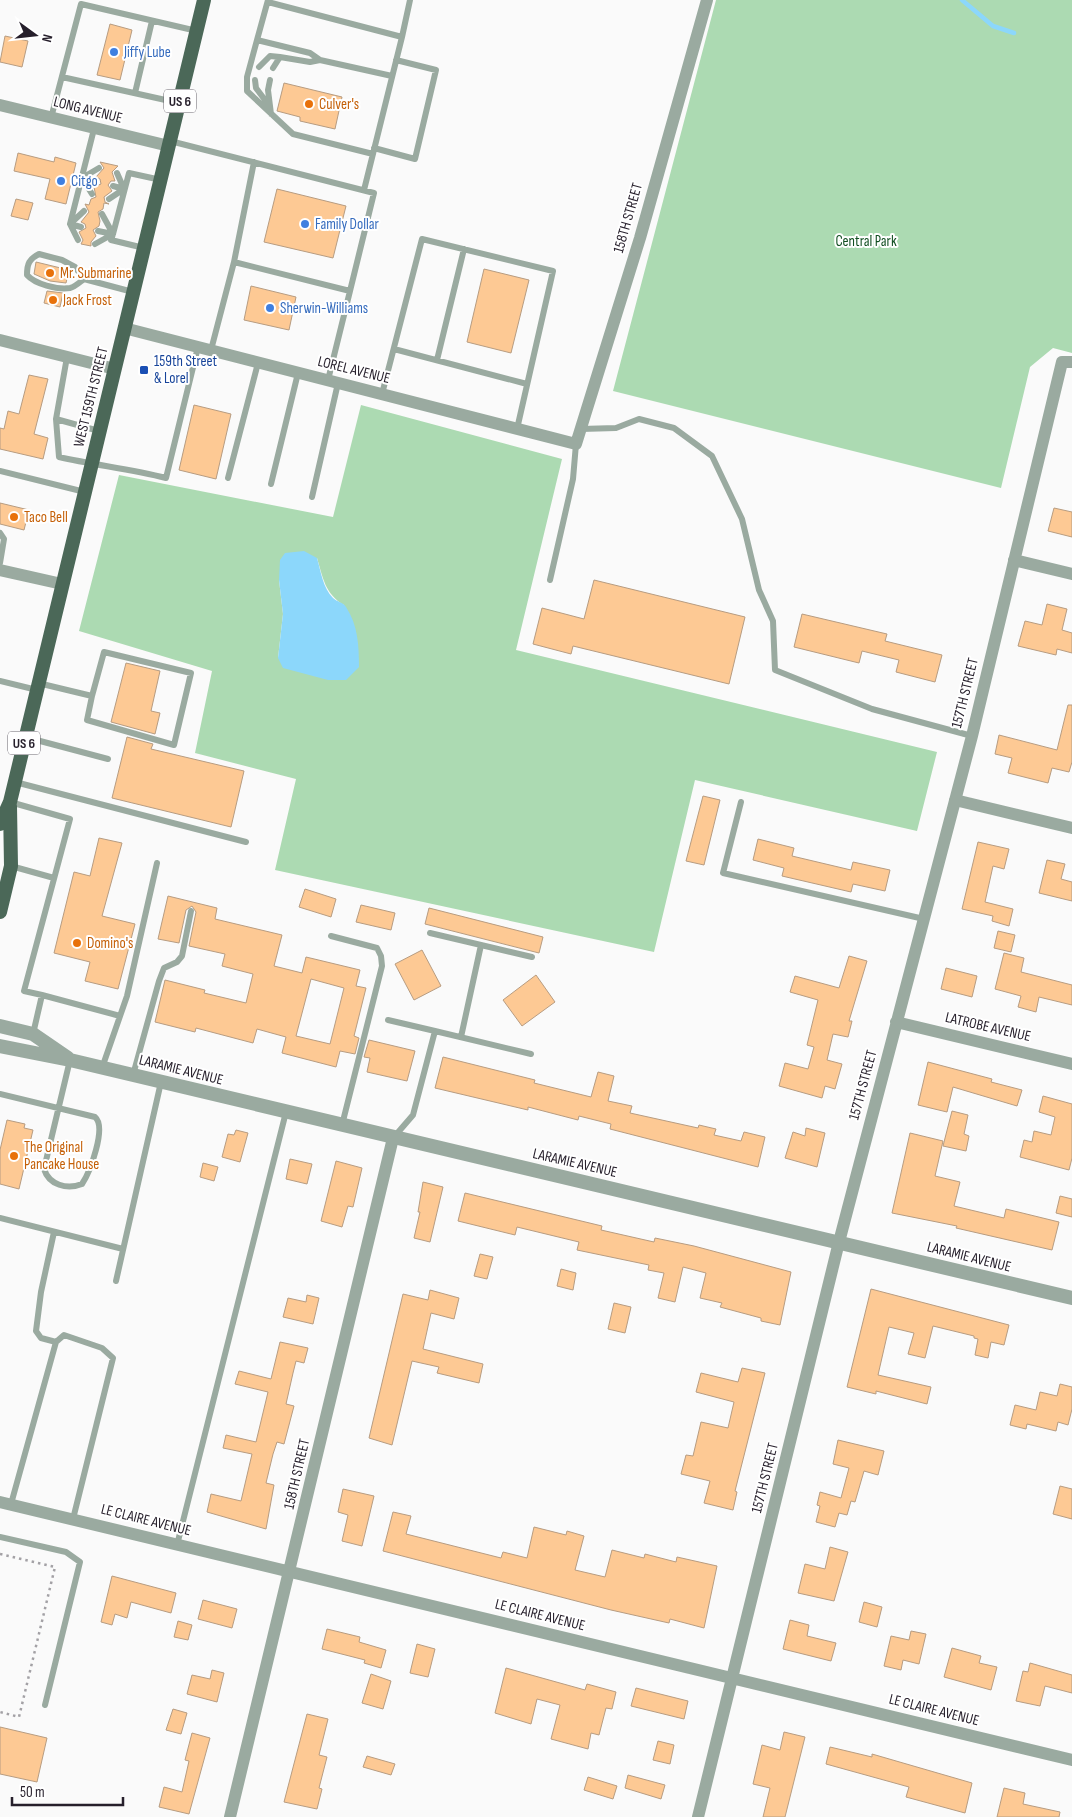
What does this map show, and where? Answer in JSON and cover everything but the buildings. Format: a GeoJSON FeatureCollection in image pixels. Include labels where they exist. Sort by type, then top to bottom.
{"type":"FeatureCollection","features":[{"type":"Feature","properties":{"kind":"main road","name":"WEST 159TH STREET"},"geometry":{"type":"LineString","coordinates":[[0,824],[5,801],[14,782],[38,687],[204,0]]}},
{"type":"Feature","properties":{"kind":"main road","name":"WEST 159TH STREET"},"geometry":{"type":"LineString","coordinates":[[0,912],[11,866],[5,801]]}},
{"type":"Feature","properties":{"kind":"street","name":"158TH STREET"},"geometry":{"type":"LineString","coordinates":[[576,444],[640,238],[707,0]]}},
{"type":"Feature","properties":{"kind":"street","name":"LONG AVENUE"},"geometry":{"type":"LineString","coordinates":[[0,106],[94,129],[169,144]]}},
{"type":"Feature","properties":{"kind":"street","name":"LOREL AVENUE"},"geometry":{"type":"LineString","coordinates":[[124,328],[576,444]]}},
{"type":"Feature","properties":{"kind":"street"},"geometry":{"type":"LineString","coordinates":[[0,340],[115,369]]}},
{"type":"Feature","properties":{"kind":"street","name":"157TH STREET"},"geometry":{"type":"LineString","coordinates":[[698,1817],[839,1242],[972,736],[1014,560],[1067,362]]}},
{"type":"Feature","properties":{"kind":"street"},"geometry":{"type":"LineString","coordinates":[[1014,560],[1072,574]]}},
{"type":"Feature","properties":{"kind":"street"},"geometry":{"type":"LineString","coordinates":[[0,570],[62,584]]}},
{"type":"Feature","properties":{"kind":"street"},"geometry":{"type":"LineString","coordinates":[[955,800],[1072,828]]}},
{"type":"Feature","properties":{"kind":"street","name":"LATROBE AVENUE"},"geometry":{"type":"LineString","coordinates":[[896,1022],[1072,1064]]}},
{"type":"Feature","properties":{"kind":"street","name":"LARAMIE AVENUE"},"geometry":{"type":"LineString","coordinates":[[0,1026],[33,1034],[70,1060]]}},
{"type":"Feature","properties":{"kind":"street","name":"LARAMIE AVENUE"},"geometry":{"type":"LineString","coordinates":[[0,1046],[70,1060],[1072,1298]]}},
{"type":"Feature","properties":{"kind":"street","name":"158TH STREET"},"geometry":{"type":"LineString","coordinates":[[230,1817],[393,1138]]}},
{"type":"Feature","properties":{"kind":"street","name":"LE CLAIRE AVENUE"},"geometry":{"type":"LineString","coordinates":[[6,1503],[1072,1760]]}},
{"type":"Feature","properties":{"kind":"lane"},"geometry":{"type":"LineString","coordinates":[[364,190],[410,0]]}},
{"type":"Feature","properties":{"kind":"lane"},"geometry":{"type":"LineString","coordinates":[[396,60],[436,70],[415,159],[292,134],[247,90],[247,77],[268,1],[402,36]]}},
{"type":"Feature","properties":{"kind":"lane"},"geometry":{"type":"LineString","coordinates":[[51,118],[82,4],[197,31]]}},
{"type":"Feature","properties":{"kind":"lane"},"geometry":{"type":"LineString","coordinates":[[134,93],[152,21]]}},
{"type":"Feature","properties":{"kind":"lane"},"geometry":{"type":"LineString","coordinates":[[257,40],[310,53],[320,60],[392,76]]}},
{"type":"Feature","properties":{"kind":"lane"},"geometry":{"type":"LineString","coordinates":[[259,67],[270,56],[310,62],[320,60]]}},
{"type":"Feature","properties":{"kind":"lane"},"geometry":{"type":"LineString","coordinates":[[273,68],[280,57]]}},
{"type":"Feature","properties":{"kind":"lane"},"geometry":{"type":"LineString","coordinates":[[62,77],[179,103]]}},
{"type":"Feature","properties":{"kind":"lane"},"geometry":{"type":"LineString","coordinates":[[255,80],[256,88],[270,106]]}},
{"type":"Feature","properties":{"kind":"lane"},"geometry":{"type":"LineString","coordinates":[[270,80],[268,90],[270,114]]}},
{"type":"Feature","properties":{"kind":"lane"},"geometry":{"type":"LineString","coordinates":[[78,240],[70,224],[94,129]]}},
{"type":"Feature","properties":{"kind":"lane"},"geometry":{"type":"LineString","coordinates":[[169,144],[254,162],[374,193],[350,291],[312,497]]}},
{"type":"Feature","properties":{"kind":"lane"},"geometry":{"type":"LineString","coordinates":[[67,357],[56,419],[59,456],[92,464],[125,468],[166,478],[205,349],[234,262],[254,162]]}},
{"type":"Feature","properties":{"kind":"lane"},"geometry":{"type":"LineString","coordinates":[[82,178],[99,168]]}},
{"type":"Feature","properties":{"kind":"lane"},"geometry":{"type":"LineString","coordinates":[[117,173],[124,189]]}},
{"type":"Feature","properties":{"kind":"lane"},"geometry":{"type":"LineString","coordinates":[[144,248],[112,240],[124,189],[129,173],[161,180]]}},
{"type":"Feature","properties":{"kind":"lane"},"geometry":{"type":"LineString","coordinates":[[82,178],[96,182]]}},
{"type":"Feature","properties":{"kind":"lane"},"geometry":{"type":"LineString","coordinates":[[82,178],[92,194]]}},
{"type":"Feature","properties":{"kind":"lane"},"geometry":{"type":"LineString","coordinates":[[113,186],[124,189]]}},
{"type":"Feature","properties":{"kind":"lane"},"geometry":{"type":"LineString","coordinates":[[109,199],[124,189]]}},
{"type":"Feature","properties":{"kind":"lane"},"geometry":{"type":"LineString","coordinates":[[70,224],[84,211]]}},
{"type":"Feature","properties":{"kind":"lane"},"geometry":{"type":"LineString","coordinates":[[102,214],[113,234]]}},
{"type":"Feature","properties":{"kind":"lane"},"geometry":{"type":"LineString","coordinates":[[70,224],[81,227]]}},
{"type":"Feature","properties":{"kind":"lane"},"geometry":{"type":"LineString","coordinates":[[98,231],[113,234]]}},
{"type":"Feature","properties":{"kind":"lane"},"geometry":{"type":"LineString","coordinates":[[94,244],[113,234]]}},
{"type":"Feature","properties":{"kind":"lane"},"geometry":{"type":"LineString","coordinates":[[382,394],[422,239],[553,270],[517,429]]}},
{"type":"Feature","properties":{"kind":"lane"},"geometry":{"type":"LineString","coordinates":[[437,360],[464,249]]}},
{"type":"Feature","properties":{"kind":"lane"},"geometry":{"type":"LineString","coordinates":[[84,280],[70,288],[40,283],[33,281],[27,275],[27,266],[31,258],[39,254],[62,260],[75,267],[84,280],[133,292]]}},
{"type":"Feature","properties":{"kind":"lane"},"geometry":{"type":"LineString","coordinates":[[234,262],[350,291]]}},
{"type":"Feature","properties":{"kind":"lane"},"geometry":{"type":"LineString","coordinates":[[394,349],[527,384]]}},
{"type":"Feature","properties":{"kind":"lane"},"geometry":{"type":"LineString","coordinates":[[228,478],[258,363]]}},
{"type":"Feature","properties":{"kind":"lane"},"geometry":{"type":"LineString","coordinates":[[271,484],[298,373]]}},
{"type":"Feature","properties":{"kind":"lane"},"geometry":{"type":"LineString","coordinates":[[56,419],[100,431]]}},
{"type":"Feature","properties":{"kind":"lane"},"geometry":{"type":"LineString","coordinates":[[581,429],[616,428],[639,420],[674,428],[712,456],[742,519],[759,590],[773,621],[775,670],[872,709],[972,736]]}},
{"type":"Feature","properties":{"kind":"lane"},"geometry":{"type":"LineString","coordinates":[[550,580],[573,480],[576,444]]}},
{"type":"Feature","properties":{"kind":"lane"},"geometry":{"type":"LineString","coordinates":[[0,471],[85,492]]}},
{"type":"Feature","properties":{"kind":"lane"},"geometry":{"type":"LineString","coordinates":[[0,533],[4,539],[0,564]]}},
{"type":"Feature","properties":{"kind":"lane"},"geometry":{"type":"LineString","coordinates":[[104,652],[191,673],[174,745],[87,720],[92,696],[104,652]]}},
{"type":"Feature","properties":{"kind":"lane"},"geometry":{"type":"LineString","coordinates":[[0,681],[92,696]]}},
{"type":"Feature","properties":{"kind":"lane"},"geometry":{"type":"LineString","coordinates":[[25,737],[108,759]]}},
{"type":"Feature","properties":{"kind":"lane"},"geometry":{"type":"LineString","coordinates":[[14,782],[246,842]]}},
{"type":"Feature","properties":{"kind":"lane"},"geometry":{"type":"LineString","coordinates":[[5,801],[70,819],[24,991],[120,1016]]}},
{"type":"Feature","properties":{"kind":"lane"},"geometry":{"type":"LineString","coordinates":[[741,802],[723,874],[924,920]]}},
{"type":"Feature","properties":{"kind":"lane"},"geometry":{"type":"LineString","coordinates":[[102,1068],[120,1016],[157,863]]}},
{"type":"Feature","properties":{"kind":"lane"},"geometry":{"type":"LineString","coordinates":[[11,866],[54,878]]}},
{"type":"Feature","properties":{"kind":"lane"},"geometry":{"type":"LineString","coordinates":[[133,1075],[164,968],[177,962],[182,956],[191,911]]}},
{"type":"Feature","properties":{"kind":"lane"},"geometry":{"type":"LineString","coordinates":[[430,933],[532,957]]}},
{"type":"Feature","properties":{"kind":"lane"},"geometry":{"type":"LineString","coordinates":[[331,936],[377,948],[381,956],[382,966],[342,1125]]}},
{"type":"Feature","properties":{"kind":"lane"},"geometry":{"type":"LineString","coordinates":[[460,1037],[481,945]]}},
{"type":"Feature","properties":{"kind":"lane"},"geometry":{"type":"LineString","coordinates":[[33,1034],[42,995]]}},
{"type":"Feature","properties":{"kind":"lane"},"geometry":{"type":"LineString","coordinates":[[388,1020],[531,1054]]}},
{"type":"Feature","properties":{"kind":"lane"},"geometry":{"type":"LineString","coordinates":[[393,1138],[413,1115],[435,1031]]}},
{"type":"Feature","properties":{"kind":"lane"},"geometry":{"type":"LineString","coordinates":[[0,1094],[59,1108],[95,1117],[98,1119],[100,1129],[90,1172],[82,1184],[75,1187],[52,1181],[47,1177],[44,1169],[59,1108],[70,1060]]}},
{"type":"Feature","properties":{"kind":"lane"},"geometry":{"type":"LineString","coordinates":[[116,1280],[161,1082]]}},
{"type":"Feature","properties":{"kind":"lane"},"geometry":{"type":"LineString","coordinates":[[177,1545],[286,1112]]}},
{"type":"Feature","properties":{"kind":"lane"},"geometry":{"type":"LineString","coordinates":[[0,1218],[122,1249]]}},
{"type":"Feature","properties":{"kind":"lane"},"geometry":{"type":"LineString","coordinates":[[54,1232],[41,1292],[36,1331],[41,1338],[56,1342]]}},
{"type":"Feature","properties":{"kind":"lane"},"geometry":{"type":"LineString","coordinates":[[6,1503],[56,1342],[64,1335],[102,1348],[113,1358],[73,1520]]}},
{"type":"Feature","properties":{"kind":"lane"},"geometry":{"type":"LineString","coordinates":[[0,1536],[66,1552],[80,1562],[45,1705]]}},
{"type":"Feature","properties":{"kind":"path"},"geometry":{"type":"LineString","coordinates":[[0,1554],[56,1567],[19,1717],[0,1712]]}},
{"type":"Feature","properties":{"kind":"green space","name":"Central Park"},"geometry":{"type":"Polygon","coordinates":[[[716,0],[1072,0],[1072,353],[1053,348],[1030,367],[1001,488],[613,391],[716,0]]]}},
{"type":"Feature","properties":{"kind":"green space"},"geometry":{"type":"Polygon","coordinates":[[[361,405],[562,459],[516,650],[937,752],[917,831],[695,780],[654,952],[275,870],[296,779],[195,753],[212,671],[79,631],[119,475],[333,517],[361,405]],[[317,558],[279,580],[283,614],[278,658],[344,605],[329,591],[323,579],[317,558]]]}},
{"type":"Feature","properties":{"kind":"water"},"geometry":{"type":"Polygon","coordinates":[[[304,551],[317,558],[327,590],[333,598],[345,605],[353,621],[358,644],[359,667],[346,680],[328,680],[283,668],[278,658],[283,614],[279,580],[280,560],[285,553],[304,551]]]}},
{"type":"Feature","properties":{"kind":"waterway"},"geometry":{"type":"LineString","coordinates":[[962,0],[993,26],[1014,33]]}},
{"type":"Feature","properties":{"kind":"place","name":"Jiffy Lube"},"geometry":{"type":"Point","coordinates":[114,52]}},
{"type":"Feature","properties":{"kind":"place","name":"Culver's"},"geometry":{"type":"Point","coordinates":[309,104]}},
{"type":"Feature","properties":{"kind":"place","name":"Citgo"},"geometry":{"type":"Point","coordinates":[61,181]}},
{"type":"Feature","properties":{"kind":"place","name":"Family Dollar"},"geometry":{"type":"Point","coordinates":[305,224]}},
{"type":"Feature","properties":{"kind":"place","name":"Mr. Submarine"},"geometry":{"type":"Point","coordinates":[50,273]}},
{"type":"Feature","properties":{"kind":"place","name":"Jack Frost"},"geometry":{"type":"Point","coordinates":[53,300]}},
{"type":"Feature","properties":{"kind":"place","name":"Sherwin-Williams"},"geometry":{"type":"Point","coordinates":[270,308]}},
{"type":"Feature","properties":{"kind":"place","name":"159th Street & Lorel"},"geometry":{"type":"Point","coordinates":[144,370]}},
{"type":"Feature","properties":{"kind":"place","name":"Taco Bell"},"geometry":{"type":"Point","coordinates":[14,517]}},
{"type":"Feature","properties":{"kind":"place","name":"Domino's"},"geometry":{"type":"Point","coordinates":[77,943]}},
{"type":"Feature","properties":{"kind":"place","name":"The Original Pancake House"},"geometry":{"type":"Point","coordinates":[14,1156]}}]}
